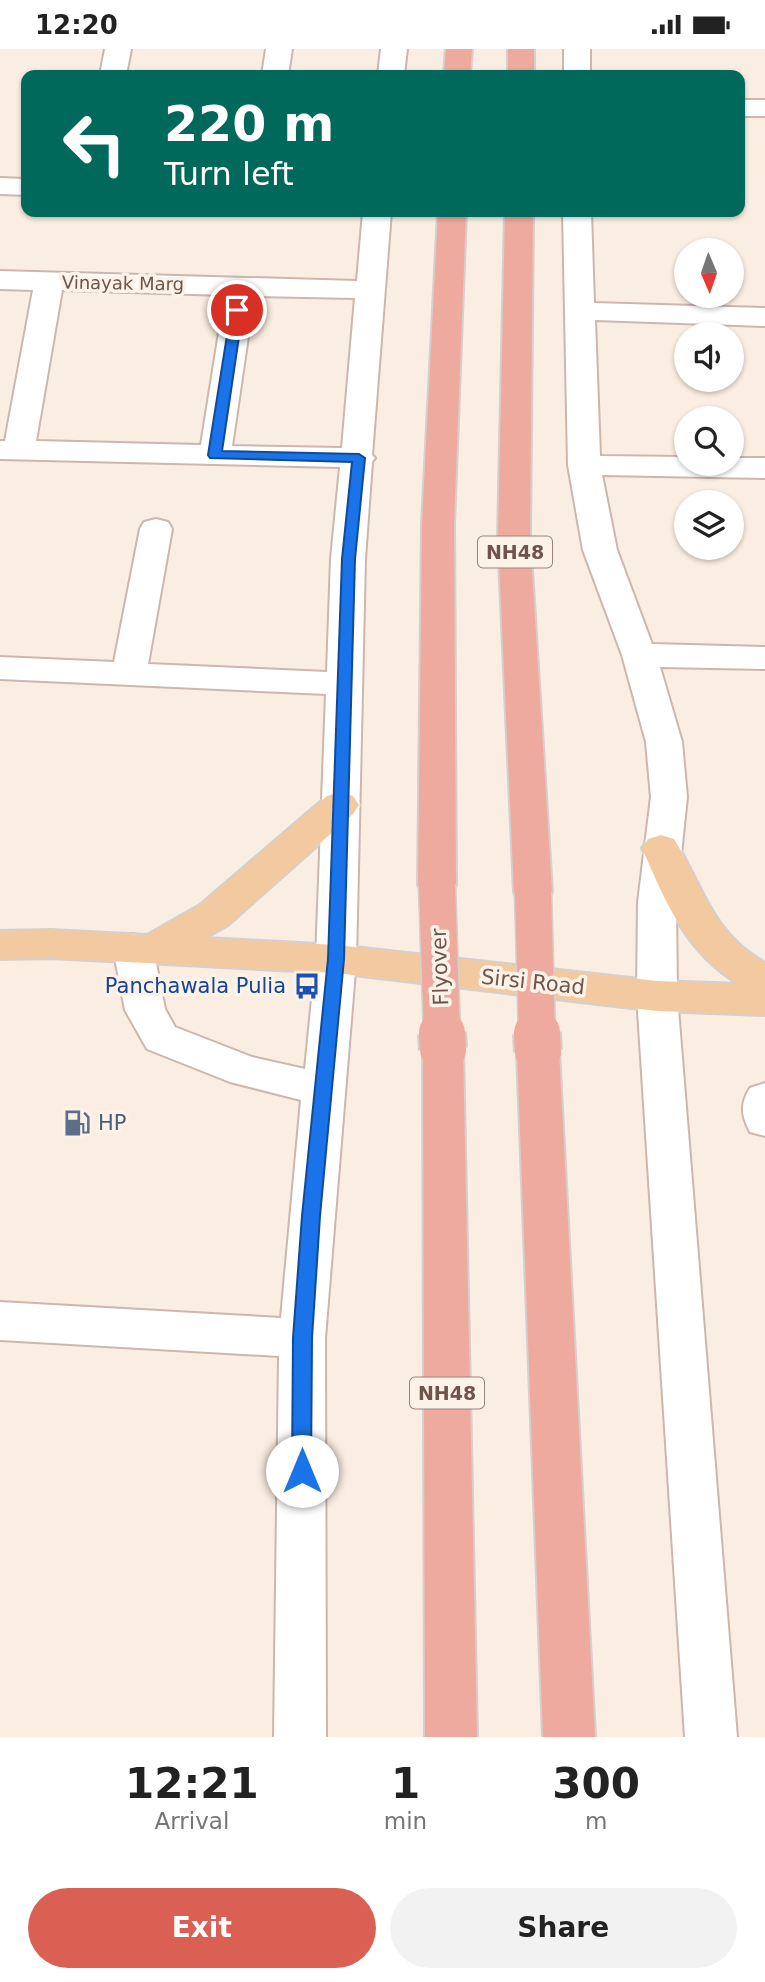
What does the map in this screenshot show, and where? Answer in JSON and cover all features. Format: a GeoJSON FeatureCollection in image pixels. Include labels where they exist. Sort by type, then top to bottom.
{"type":"FeatureCollection","features":[{"type":"Feature","properties":{"kind":"highway"},"geometry":{"type":"LineString","coordinates":[[457,70],[458,49]]}},
{"type":"Feature","properties":{"kind":"highway"},"geometry":{"type":"LineString","coordinates":[[521,49],[521,70]]}},
{"type":"Feature","properties":{"kind":"highway","name":"Flyover"},"geometry":{"type":"LineString","coordinates":[[451,1737],[443,1049],[438,885],[438,524],[452,217]]}},
{"type":"Feature","properties":{"kind":"highway","name":"NH48"},"geometry":{"type":"LineString","coordinates":[[519,217],[514,537],[533,892],[569,1737]]}},
{"type":"Feature","properties":{"kind":"main road"},"geometry":{"type":"LineString","coordinates":[[143,949],[214,915],[340,805]]}},
{"type":"Feature","properties":{"kind":"main road"},"geometry":{"type":"LineString","coordinates":[[661,848],[694,920],[710,943],[741,969],[765,981]]}},
{"type":"Feature","properties":{"kind":"main road","name":"Sirsi Road"},"geometry":{"type":"LineString","coordinates":[[0,924],[51,944]]}},
{"type":"Feature","properties":{"kind":"main road","name":"Sirsi Road"},"geometry":{"type":"LineString","coordinates":[[0,945],[51,944],[336,959],[657,996],[765,1000]]}},
{"type":"Feature","properties":{"kind":"street"},"geometry":{"type":"LineString","coordinates":[[114,70],[118,49]]}},
{"type":"Feature","properties":{"kind":"street"},"geometry":{"type":"LineString","coordinates":[[276,70],[279,49]]}},
{"type":"Feature","properties":{"kind":"street"},"geometry":{"type":"LineString","coordinates":[[392,70],[394,49]]}},
{"type":"Feature","properties":{"kind":"street"},"geometry":{"type":"LineString","coordinates":[[576,70],[577,49]]}},
{"type":"Feature","properties":{"kind":"street"},"geometry":{"type":"LineString","coordinates":[[745,108],[765,108]]}},
{"type":"Feature","properties":{"kind":"street"},"geometry":{"type":"LineString","coordinates":[[0,186],[21,187]]}},
{"type":"Feature","properties":{"kind":"street"},"geometry":{"type":"LineString","coordinates":[[300,1737],[302,1338],[336,959],[348,559],[359,458],[377,217]]}},
{"type":"Feature","properties":{"kind":"street"},"geometry":{"type":"LineString","coordinates":[[578,217],[578,311],[584,465],[600,550],[639,655],[664,742],[669,797],[661,848],[655,937],[657,996],[711,1737]]}},
{"type":"Feature","properties":{"kind":"street","name":"Vinayak Marg"},"geometry":{"type":"LineString","coordinates":[[0,280],[371,290]]}},
{"type":"Feature","properties":{"kind":"street"},"geometry":{"type":"LineString","coordinates":[[49,281],[10,450],[359,458]]}},
{"type":"Feature","properties":{"kind":"street"},"geometry":{"type":"LineString","coordinates":[[215,455],[241,285]]}},
{"type":"Feature","properties":{"kind":"street"},"geometry":{"type":"LineString","coordinates":[[578,311],[765,317]]}},
{"type":"Feature","properties":{"kind":"street"},"geometry":{"type":"LineString","coordinates":[[584,465],[765,468]]}},
{"type":"Feature","properties":{"kind":"street"},"geometry":{"type":"LineString","coordinates":[[129,674],[156,529]]}},
{"type":"Feature","properties":{"kind":"street"},"geometry":{"type":"LineString","coordinates":[[639,655],[765,658]]}},
{"type":"Feature","properties":{"kind":"street"},"geometry":{"type":"LineString","coordinates":[[0,668],[345,684]]}},
{"type":"Feature","properties":{"kind":"street"},"geometry":{"type":"LineString","coordinates":[[143,949],[145,1010],[161,1038],[245,1071],[324,1089]]}},
{"type":"Feature","properties":{"kind":"street"},"geometry":{"type":"LineString","coordinates":[[765,1099],[765,1120]]}},
{"type":"Feature","properties":{"kind":"street"},"geometry":{"type":"LineString","coordinates":[[0,1321],[302,1338]]}},
{"type":"Feature","properties":{"kind":"place","name":"Panchawala Pulia"},"geometry":{"type":"Point","coordinates":[307,986]}},
{"type":"Feature","properties":{"kind":"place","name":"HP"},"geometry":{"type":"Point","coordinates":[77,1123]}},
{"type":"Feature","properties":{"kind":"route"},"geometry":{"type":"LineString","coordinates":[[237,310],[215,455],[359,458],[348,559],[336,959],[302,1338],[302,1471]]}}]}
